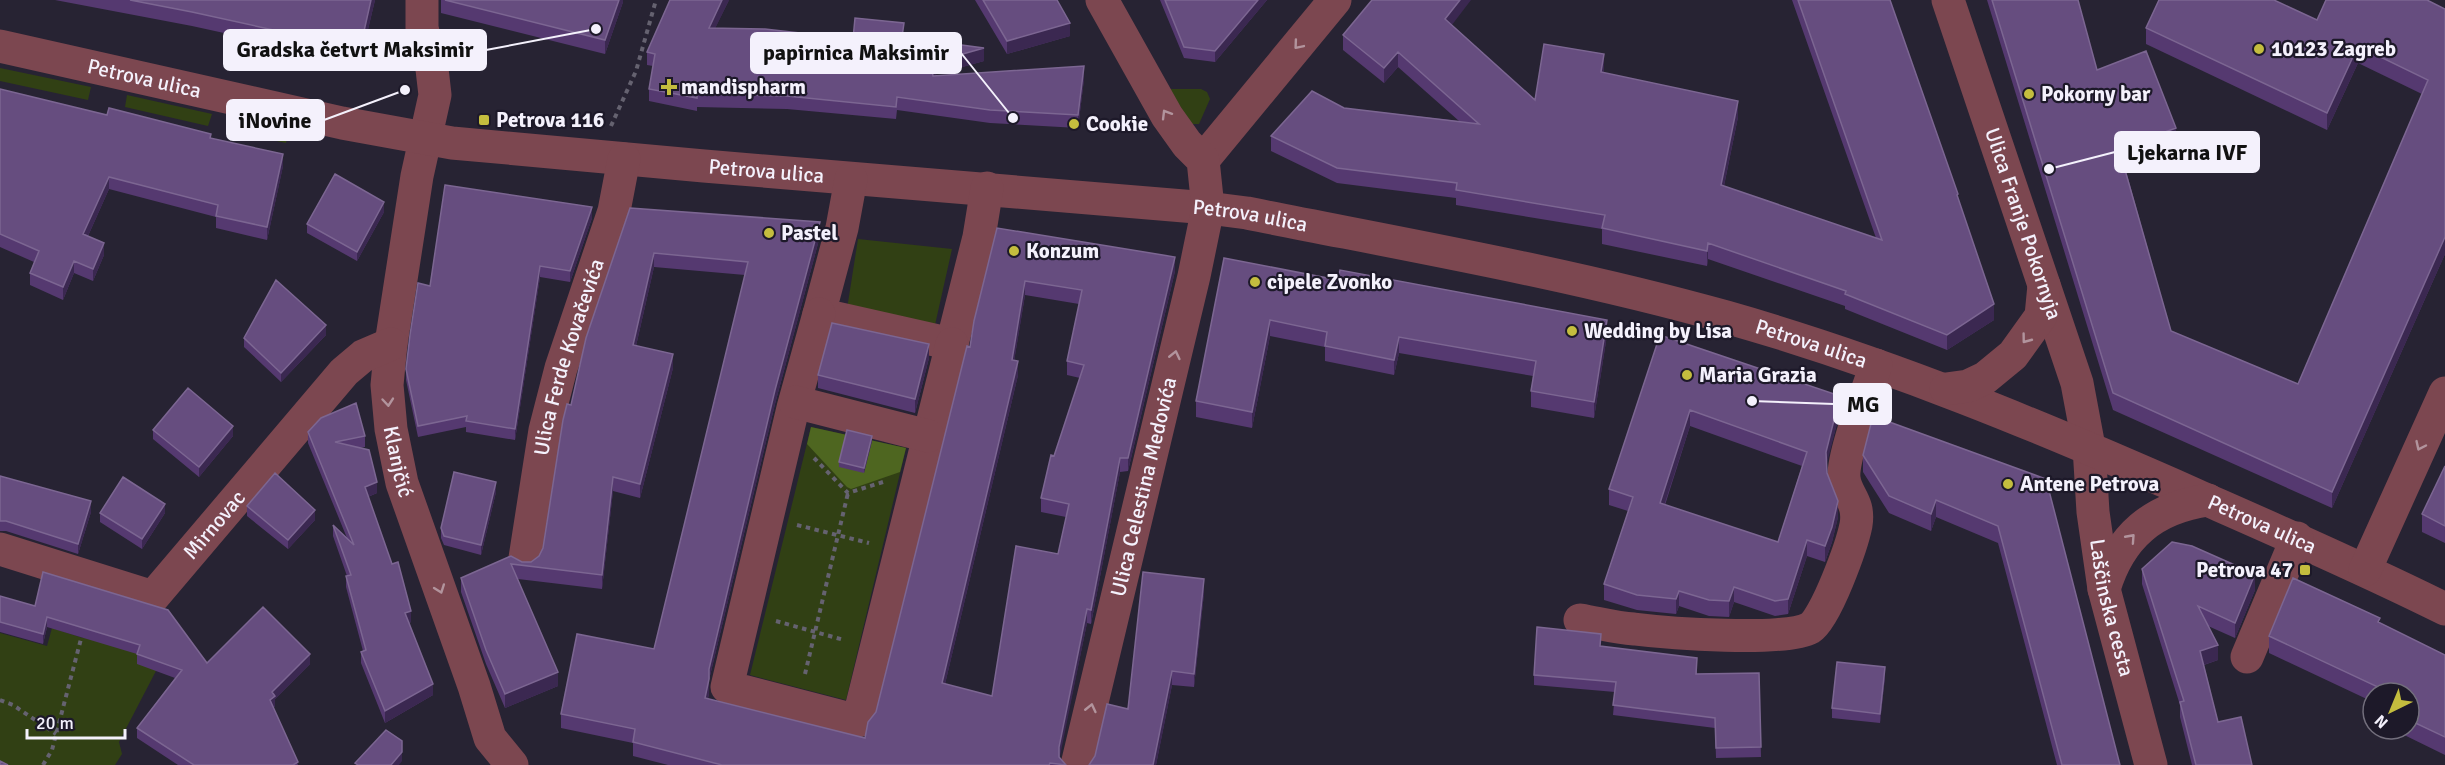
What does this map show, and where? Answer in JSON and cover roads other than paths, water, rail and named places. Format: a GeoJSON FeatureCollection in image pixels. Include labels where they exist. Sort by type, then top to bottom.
{"type":"FeatureCollection","features":[{"type":"Feature","properties":{"kind":"street","name":"Klanjčić"},"geometry":{"type":"LineString","coordinates":[[422,0],[423,28],[435,87],[417,176],[391,344],[388,396],[391,429],[402,483],[474,686],[490,738],[512,765]]}},
{"type":"Feature","properties":{"kind":"street"},"geometry":{"type":"LineString","coordinates":[[1102,0],[1167,116],[1187,144],[1203,159],[1335,0]]}},
{"type":"Feature","properties":{"kind":"street","name":"Ulica Franje Pokornyja"},"geometry":{"type":"LineString","coordinates":[[1948,0],[2077,383],[2089,447]]}},
{"type":"Feature","properties":{"kind":"street","name":"Petrova ulica"},"geometry":{"type":"LineString","coordinates":[[0,46],[342,123],[425,138],[624,159],[851,179],[987,188],[1247,213],[1506,264],[1632,293],[1727,318],[1946,389],[2089,447],[2297,538],[2445,609]]}},
{"type":"Feature","properties":{"kind":"street","name":"Ulica Ferde Kovačevića"},"geometry":{"type":"LineString","coordinates":[[525,558],[545,430],[561,368],[614,211],[624,159]]}},
{"type":"Feature","properties":{"kind":"street","name":"Ulica Celestina Medovića"},"geometry":{"type":"LineString","coordinates":[[1077,765],[1192,288],[1208,208],[1203,159]]}},
{"type":"Feature","properties":{"kind":"street"},"geometry":{"type":"LineString","coordinates":[[851,179],[842,228],[795,402],[727,687],[858,722],[979,237],[987,188]]}},
{"type":"Feature","properties":{"kind":"street"},"geometry":{"type":"LineString","coordinates":[[1946,389],[1968,386],[1985,378],[2013,356],[2030,335],[2041,316],[2044,285]]}},
{"type":"Feature","properties":{"kind":"street"},"geometry":{"type":"LineString","coordinates":[[819,314],[952,344]]}},
{"type":"Feature","properties":{"kind":"street","name":"Mirnovac"},"geometry":{"type":"LineString","coordinates":[[0,549],[153,597],[344,372],[363,356],[391,344]]}},
{"type":"Feature","properties":{"kind":"street"},"geometry":{"type":"LineString","coordinates":[[1580,620],[1633,629],[1729,634],[1791,635],[1811,627],[1828,606],[1856,525],[1856,503],[1844,479],[1846,459],[1876,365]]}},
{"type":"Feature","properties":{"kind":"street"},"geometry":{"type":"LineString","coordinates":[[2365,570],[2445,393]]}},
{"type":"Feature","properties":{"kind":"street"},"geometry":{"type":"LineString","coordinates":[[795,402],[928,436]]}},
{"type":"Feature","properties":{"kind":"street","name":"Laščinska cesta"},"geometry":{"type":"LineString","coordinates":[[2089,447],[2093,512],[2104,589],[2151,765]]}},
{"type":"Feature","properties":{"kind":"street"},"geometry":{"type":"LineString","coordinates":[[2104,589],[2111,567],[2132,535],[2164,513],[2184,504],[2208,500]]}},
{"type":"Feature","properties":{"kind":"street"},"geometry":{"type":"LineString","coordinates":[[2247,657],[2297,538]]}},
{"type":"Feature","properties":{"kind":"place","name":"Gradska četvrt Maksimir"},"geometry":{"type":"Point","coordinates":[596,29]}},
{"type":"Feature","properties":{"kind":"place","name":"10123 Zagreb"},"geometry":{"type":"Point","coordinates":[2259,49]}},
{"type":"Feature","properties":{"kind":"place","name":"mandispharm"},"geometry":{"type":"Point","coordinates":[669,87]}},
{"type":"Feature","properties":{"kind":"place","name":"iNovine"},"geometry":{"type":"Point","coordinates":[405,90]}},
{"type":"Feature","properties":{"kind":"place","name":"Pokorny bar"},"geometry":{"type":"Point","coordinates":[2029,94]}},
{"type":"Feature","properties":{"kind":"place","name":"papirnica Maksimir"},"geometry":{"type":"Point","coordinates":[1013,118]}},
{"type":"Feature","properties":{"kind":"place","name":"Petrova 116"},"geometry":{"type":"Point","coordinates":[484,120]}},
{"type":"Feature","properties":{"kind":"place","name":"Cookie"},"geometry":{"type":"Point","coordinates":[1074,124]}},
{"type":"Feature","properties":{"kind":"place","name":"Ljekarna IVF"},"geometry":{"type":"Point","coordinates":[2049,169]}},
{"type":"Feature","properties":{"kind":"place","name":"Pastel"},"geometry":{"type":"Point","coordinates":[769,233]}},
{"type":"Feature","properties":{"kind":"place","name":"Konzum"},"geometry":{"type":"Point","coordinates":[1014,251]}},
{"type":"Feature","properties":{"kind":"place","name":"cipele Zvonko"},"geometry":{"type":"Point","coordinates":[1255,282]}},
{"type":"Feature","properties":{"kind":"place","name":"Wedding by Lisa"},"geometry":{"type":"Point","coordinates":[1572,331]}},
{"type":"Feature","properties":{"kind":"place","name":"Maria Grazia"},"geometry":{"type":"Point","coordinates":[1687,375]}},
{"type":"Feature","properties":{"kind":"place","name":"MG"},"geometry":{"type":"Point","coordinates":[1752,401]}},
{"type":"Feature","properties":{"kind":"place","name":"Antene Petrova"},"geometry":{"type":"Point","coordinates":[2008,484]}},
{"type":"Feature","properties":{"kind":"place","name":"Petrova 47"},"geometry":{"type":"Point","coordinates":[2305,570]}}]}
